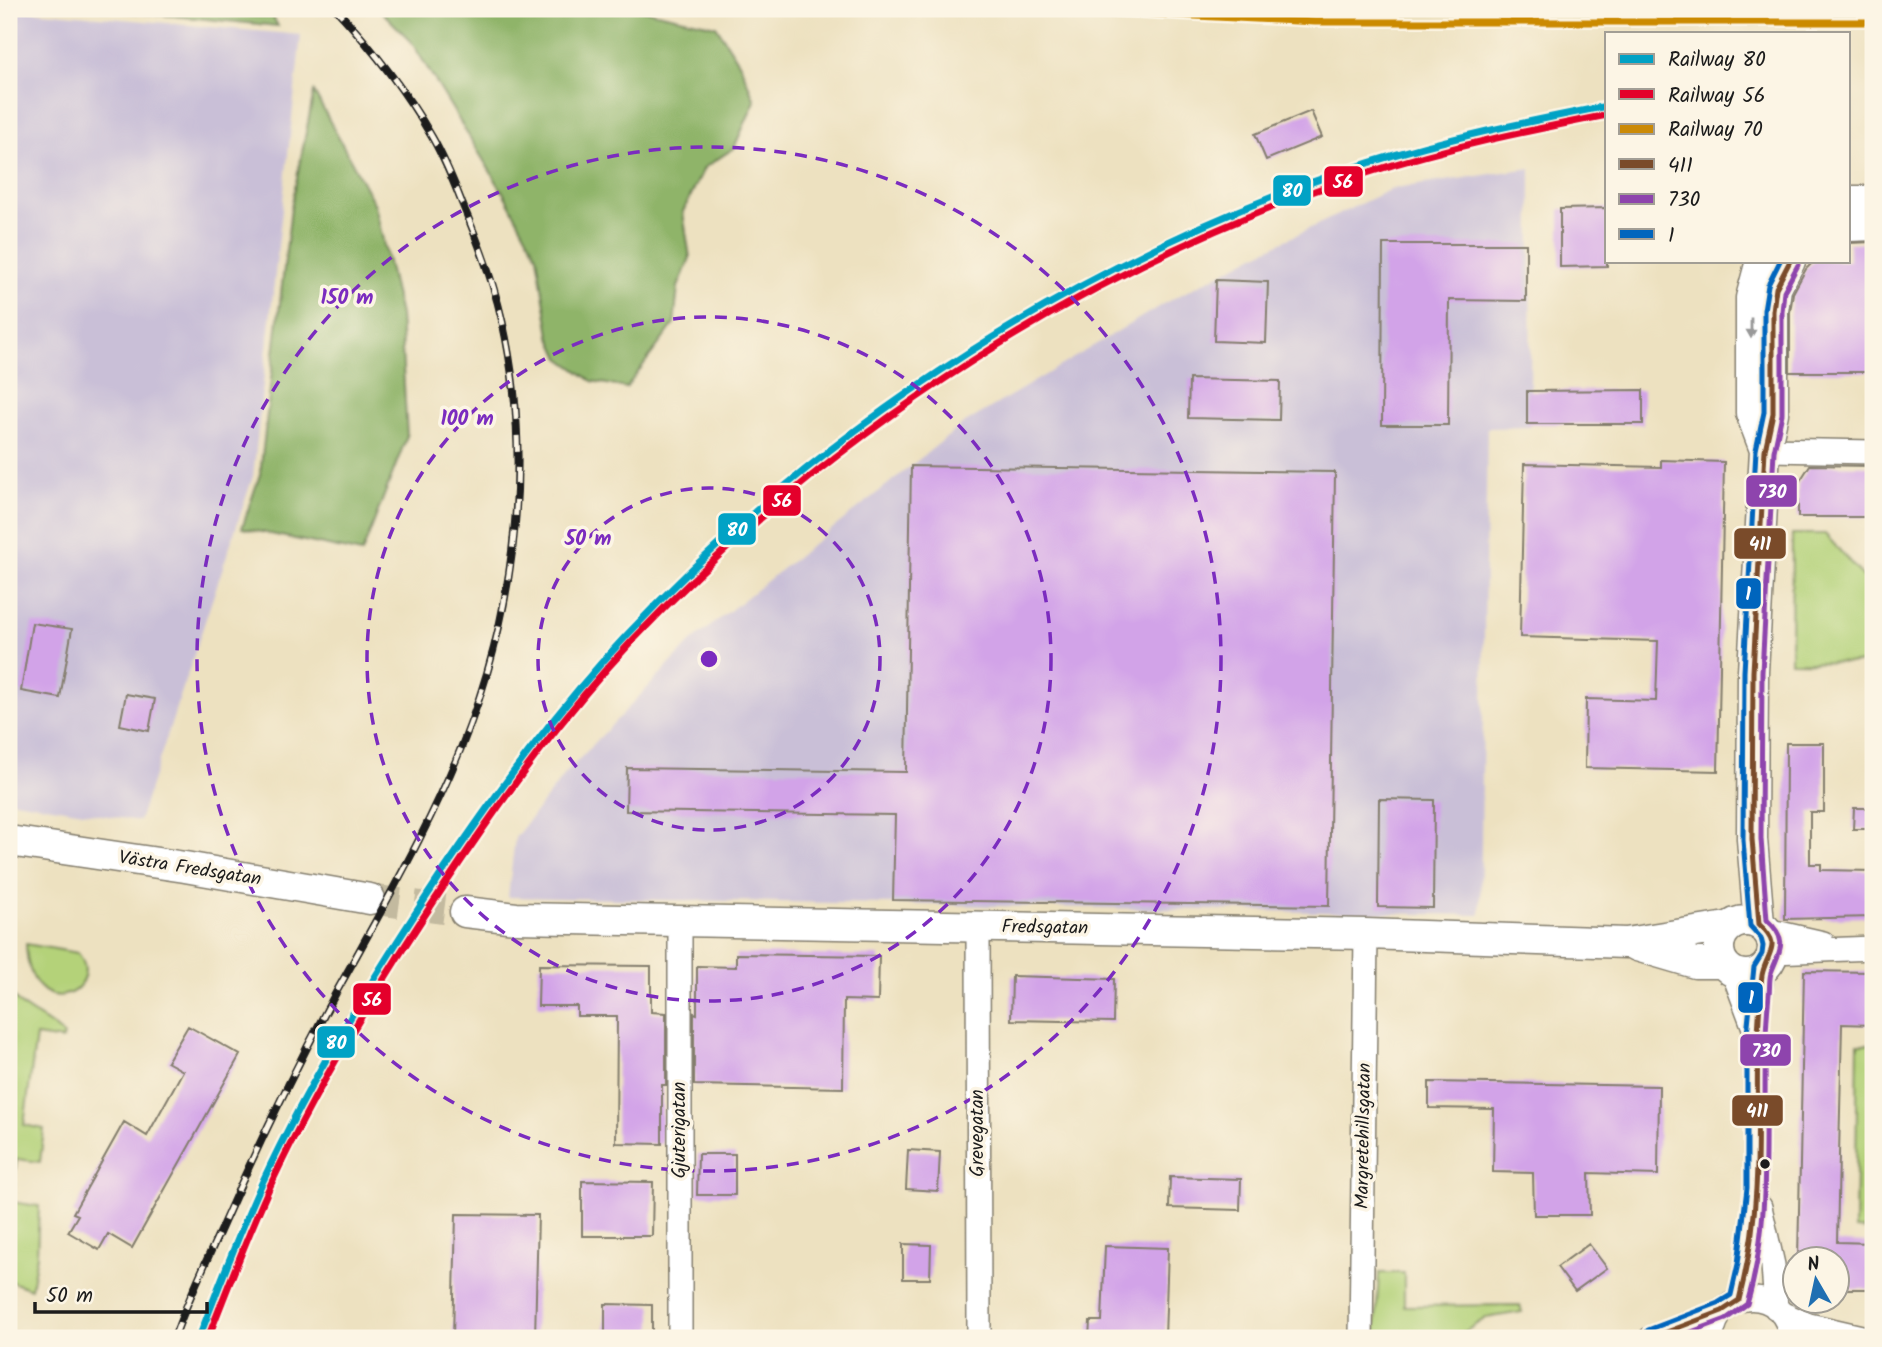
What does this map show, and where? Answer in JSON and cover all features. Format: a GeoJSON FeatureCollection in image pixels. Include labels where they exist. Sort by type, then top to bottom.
{"type":"FeatureCollection","features":[{"type":"Feature","properties":{"kind":"street"},"geometry":{"type":"LineString","coordinates":[[1850,201],[1873,201]]}},
{"type":"Feature","properties":{"kind":"street"},"geometry":{"type":"LineString","coordinates":[[1850,226],[1873,225]]}},
{"type":"Feature","properties":{"kind":"street"},"geometry":{"type":"LineString","coordinates":[[1761,262],[1751,298],[1751,412],[1765,450]]}},
{"type":"Feature","properties":{"kind":"street"},"geometry":{"type":"LineString","coordinates":[[1713,1338],[1715,1323],[1730,1306],[1746,1266],[1756,1189],[1753,672],[1765,450],[1773,413],[1774,300],[1782,274],[1789,262]]}},
{"type":"Feature","properties":{"kind":"street"},"geometry":{"type":"LineString","coordinates":[[1765,450],[1873,452]]}},
{"type":"Feature","properties":{"kind":"street","name":"Västra Fredsgatan"},"geometry":{"type":"LineString","coordinates":[[9,841],[185,867],[370,899]]}},
{"type":"Feature","properties":{"kind":"street","name":"Fredsgatan"},"geometry":{"type":"LineString","coordinates":[[464,912],[516,918],[1366,934],[1626,943],[1754,937],[1843,948],[1873,948]]}},
{"type":"Feature","properties":{"kind":"street","name":"Gjuterigatan"},"geometry":{"type":"LineString","coordinates":[[680,922],[680,1338]]}},
{"type":"Feature","properties":{"kind":"street","name":"Grevegatan"},"geometry":{"type":"LineString","coordinates":[[978,927],[979,1338]]}},
{"type":"Feature","properties":{"kind":"street","name":"Margretehillsgatan"},"geometry":{"type":"LineString","coordinates":[[1362,1338],[1366,934]]}},
{"type":"Feature","properties":{"kind":"street"},"geometry":{"type":"LineString","coordinates":[[1754,937],[1721,935],[1718,947],[1756,1035]]}},
{"type":"Feature","properties":{"kind":"street","name":"Fredsgatan"},"geometry":{"type":"LineString","coordinates":[[1626,943],[1745,975],[1754,937]]}},
{"type":"Feature","properties":{"kind":"street"},"geometry":{"type":"LineString","coordinates":[[1756,1189],[1773,1265],[1779,1310],[1788,1325],[1790,1338]]}},
{"type":"Feature","properties":{"kind":"street"},"geometry":{"type":"LineString","coordinates":[[1651,1338],[1755,1298],[1809,1325],[1866,1338]]}},
{"type":"Feature","properties":{"kind":"shaded area"},"geometry":{"type":"Polygon","coordinates":[[[9,9],[301,35],[253,476],[139,821],[9,800],[9,9]]]}},
{"type":"Feature","properties":{"kind":"shaded area"},"geometry":{"type":"Polygon","coordinates":[[[1531,168],[1530,427],[1487,428],[1480,915],[508,897],[515,838],[566,773],[692,641],[962,425],[1163,304],[1265,250],[1391,189],[1531,168]]]}},
{"type":"Feature","properties":{"kind":"green space"},"geometry":{"type":"Polygon","coordinates":[[[101,9],[269,9],[278,26],[101,9]]]}},
{"type":"Feature","properties":{"kind":"green space"},"geometry":{"type":"Polygon","coordinates":[[[379,9],[639,9],[716,26],[740,64],[755,101],[734,148],[704,168],[683,212],[690,258],[678,287],[674,324],[626,388],[592,381],[560,358],[550,336],[537,256],[504,194],[411,41],[379,9]]]}},
{"type":"Feature","properties":{"kind":"green space"},"geometry":{"type":"Polygon","coordinates":[[[314,92],[375,205],[400,315],[407,436],[362,553],[242,528],[260,474],[291,208],[314,92]]]}},
{"type":"Feature","properties":{"kind":"green space"},"geometry":{"type":"Polygon","coordinates":[[[1792,534],[1825,534],[1873,588],[1873,663],[1791,662],[1792,534]]]}},
{"type":"Feature","properties":{"kind":"green space"},"geometry":{"type":"Polygon","coordinates":[[[26,944],[78,953],[85,967],[83,980],[76,990],[64,995],[52,994],[40,987],[30,970],[26,944]]]}},
{"type":"Feature","properties":{"kind":"green space"},"geometry":{"type":"Polygon","coordinates":[[[9,988],[19,1003],[64,1036],[62,1040],[36,1036],[24,1125],[44,1129],[40,1162],[17,1159],[11,1202],[39,1206],[37,1255],[31,1289],[9,1281],[9,988]]]}},
{"type":"Feature","properties":{"kind":"green space"},"geometry":{"type":"Polygon","coordinates":[[[1858,1044],[1873,1044],[1873,1230],[1855,1229],[1858,1044]]]}},
{"type":"Feature","properties":{"kind":"green space"},"geometry":{"type":"Polygon","coordinates":[[[1379,1273],[1404,1273],[1404,1306],[1520,1305],[1522,1312],[1486,1318],[1455,1338],[1375,1338],[1379,1273]]]}},
{"type":"Feature","properties":{"kind":"building"},"geometry":{"type":"Polygon","coordinates":[[[1311,111],[1322,137],[1266,160],[1255,134],[1311,111]]]}},
{"type":"Feature","properties":{"kind":"building"},"geometry":{"type":"Polygon","coordinates":[[[1605,208],[1607,266],[1560,267],[1560,209],[1605,208]]]}},
{"type":"Feature","properties":{"kind":"building"},"geometry":{"type":"Polygon","coordinates":[[[1873,242],[1873,372],[1790,372],[1790,312],[1793,293],[1813,262],[1850,262],[1850,243],[1873,242]]]}},
{"type":"Feature","properties":{"kind":"building"},"geometry":{"type":"Polygon","coordinates":[[[1383,244],[1526,244],[1526,301],[1449,300],[1448,425],[1382,425],[1383,244]]]}},
{"type":"Feature","properties":{"kind":"building"},"geometry":{"type":"Polygon","coordinates":[[[1216,280],[1268,282],[1266,343],[1214,341],[1216,280]]]}},
{"type":"Feature","properties":{"kind":"building"},"geometry":{"type":"Polygon","coordinates":[[[1189,379],[1280,381],[1279,420],[1188,418],[1189,379]]]}},
{"type":"Feature","properties":{"kind":"building"},"geometry":{"type":"Polygon","coordinates":[[[1643,390],[1643,424],[1527,424],[1527,391],[1643,390]]]}},
{"type":"Feature","properties":{"kind":"building"},"geometry":{"type":"Polygon","coordinates":[[[1661,460],[1724,462],[1718,771],[1585,768],[1586,699],[1656,701],[1658,641],[1520,637],[1524,464],[1661,467],[1661,460]]]}},
{"type":"Feature","properties":{"kind":"building"},"geometry":{"type":"Polygon","coordinates":[[[1810,465],[1873,466],[1873,517],[1798,517],[1798,484],[1810,465]]]}},
{"type":"Feature","properties":{"kind":"building"},"geometry":{"type":"Polygon","coordinates":[[[911,466],[1335,472],[1329,906],[893,900],[895,815],[626,811],[627,768],[906,772],[911,466]]]}},
{"type":"Feature","properties":{"kind":"building"},"geometry":{"type":"Polygon","coordinates":[[[32,623],[72,629],[60,698],[21,691],[32,623]]]}},
{"type":"Feature","properties":{"kind":"building"},"geometry":{"type":"Polygon","coordinates":[[[126,694],[155,699],[149,731],[120,725],[126,694]]]}},
{"type":"Feature","properties":{"kind":"building"},"geometry":{"type":"Polygon","coordinates":[[[1786,743],[1824,743],[1824,812],[1810,812],[1810,864],[1821,864],[1821,870],[1873,871],[1873,917],[1785,919],[1786,743]]]}},
{"type":"Feature","properties":{"kind":"building"},"geometry":{"type":"Polygon","coordinates":[[[1379,799],[1434,800],[1433,908],[1378,907],[1379,799]]]}},
{"type":"Feature","properties":{"kind":"building"},"geometry":{"type":"Polygon","coordinates":[[[1854,808],[1873,808],[1873,829],[1853,829],[1854,808]]]}},
{"type":"Feature","properties":{"kind":"building"},"geometry":{"type":"Polygon","coordinates":[[[736,954],[879,956],[878,1001],[844,1000],[843,1088],[694,1085],[697,966],[736,967],[736,954]]]}},
{"type":"Feature","properties":{"kind":"building"},"geometry":{"type":"Polygon","coordinates":[[[539,965],[651,966],[651,1012],[666,1013],[666,1085],[662,1085],[662,1144],[616,1143],[617,1016],[577,1016],[577,1006],[538,1006],[539,965]]]}},
{"type":"Feature","properties":{"kind":"building"},"geometry":{"type":"Polygon","coordinates":[[[1804,971],[1873,972],[1873,1025],[1842,1024],[1837,1242],[1873,1243],[1873,1289],[1850,1289],[1850,1246],[1798,1246],[1804,971]]]}},
{"type":"Feature","properties":{"kind":"building"},"geometry":{"type":"Polygon","coordinates":[[[1012,976],[1114,979],[1113,1022],[1011,1020],[1012,976]]]}},
{"type":"Feature","properties":{"kind":"building"},"geometry":{"type":"Polygon","coordinates":[[[188,1026],[240,1055],[132,1248],[108,1234],[99,1250],[68,1232],[78,1215],[73,1213],[124,1122],[147,1136],[183,1071],[167,1062],[188,1026]]]}},
{"type":"Feature","properties":{"kind":"building"},"geometry":{"type":"Polygon","coordinates":[[[1429,1082],[1659,1086],[1658,1175],[1589,1173],[1590,1215],[1534,1215],[1533,1173],[1493,1172],[1494,1109],[1429,1108],[1429,1082]]]}},
{"type":"Feature","properties":{"kind":"building"},"geometry":{"type":"Polygon","coordinates":[[[908,1150],[940,1152],[938,1191],[906,1189],[908,1150]]]}},
{"type":"Feature","properties":{"kind":"building"},"geometry":{"type":"Polygon","coordinates":[[[698,1154],[735,1154],[735,1195],[697,1195],[698,1154]]]}},
{"type":"Feature","properties":{"kind":"building"},"geometry":{"type":"Polygon","coordinates":[[[1170,1177],[1241,1179],[1240,1210],[1169,1208],[1170,1177]]]}},
{"type":"Feature","properties":{"kind":"building"},"geometry":{"type":"Polygon","coordinates":[[[582,1181],[653,1182],[652,1236],[582,1236],[582,1181]]]}},
{"type":"Feature","properties":{"kind":"building"},"geometry":{"type":"Polygon","coordinates":[[[456,1214],[538,1215],[535,1338],[453,1338],[456,1214]]]}},
{"type":"Feature","properties":{"kind":"building"},"geometry":{"type":"Polygon","coordinates":[[[903,1244],[931,1245],[930,1279],[903,1279],[903,1244]]]}},
{"type":"Feature","properties":{"kind":"building"},"geometry":{"type":"Polygon","coordinates":[[[1589,1244],[1607,1268],[1575,1291],[1557,1267],[1589,1244]]]}},
{"type":"Feature","properties":{"kind":"building"},"geometry":{"type":"Polygon","coordinates":[[[1105,1246],[1168,1248],[1165,1338],[1089,1338],[1090,1321],[1102,1321],[1105,1246]]]}},
{"type":"Feature","properties":{"kind":"building"},"geometry":{"type":"Polygon","coordinates":[[[605,1304],[652,1305],[652,1338],[605,1338],[605,1304]]]}},
{"type":"Feature","properties":{"kind":"tunnel"},"geometry":{"type":"LineString","coordinates":[[370,899],[465,912]]}},
{"type":"Feature","properties":{"kind":"railway"},"geometry":{"type":"LineString","coordinates":[[174,1338],[276,1109],[443,791],[487,674],[509,574],[518,472],[516,420],[511,370],[494,290],[468,217],[432,137],[387,70],[336,9]]}},
{"type":"Feature","properties":{"kind":"rail line","name":"70"},"geometry":{"type":"LineString","coordinates":[[1056,9],[1315,22],[1873,22]]}},
{"type":"Feature","properties":{"kind":"rail line","name":"80"},"geometry":{"type":"LineString","coordinates":[[199,1338],[229,1260],[281,1143],[368,988],[462,845],[506,782],[601,663],[704,558],[787,484],[875,416],[968,353],[1064,296],[1163,244],[1265,200],[1368,163],[1457,138],[1605,106]]}},
{"type":"Feature","properties":{"kind":"rail line","name":"56"},"geometry":{"type":"LineString","coordinates":[[208,1338],[238,1261],[290,1144],[332,1067],[424,917],[513,786],[583,696],[633,640],[710,563],[793,491],[881,423],[973,361],[1068,304],[1166,253],[1267,209],[1370,172],[1458,147],[1605,115]]}},
{"type":"Feature","properties":{"kind":"transit line","name":"1"},"geometry":{"type":"LineString","coordinates":[[1648,1330],[1718,1303],[1731,1295],[1738,1264],[1747,1188],[1747,1034],[1754,967],[1762,954],[1763,946],[1761,938],[1750,926],[1743,840],[1744,672],[1756,450],[1764,412],[1764,310],[1768,285],[1780,262]]}},
{"type":"Feature","properties":{"kind":"transit line","name":"411"},"geometry":{"type":"LineString","coordinates":[[1651,1338],[1722,1311],[1739,1300],[1752,1231],[1757,1164],[1761,981],[1772,948],[1770,937],[1759,924],[1752,839],[1753,672],[1765,450],[1773,413],[1773,311],[1776,288],[1789,262]]}},
{"type":"Feature","properties":{"kind":"transit line","name":"730"},"geometry":{"type":"LineString","coordinates":[[1675,1338],[1726,1319],[1747,1304],[1762,1228],[1766,1033],[1770,975],[1781,946],[1778,934],[1767,920],[1761,839],[1762,672],[1774,451],[1782,414],[1782,312],[1784,291],[1798,265]]}}]}
